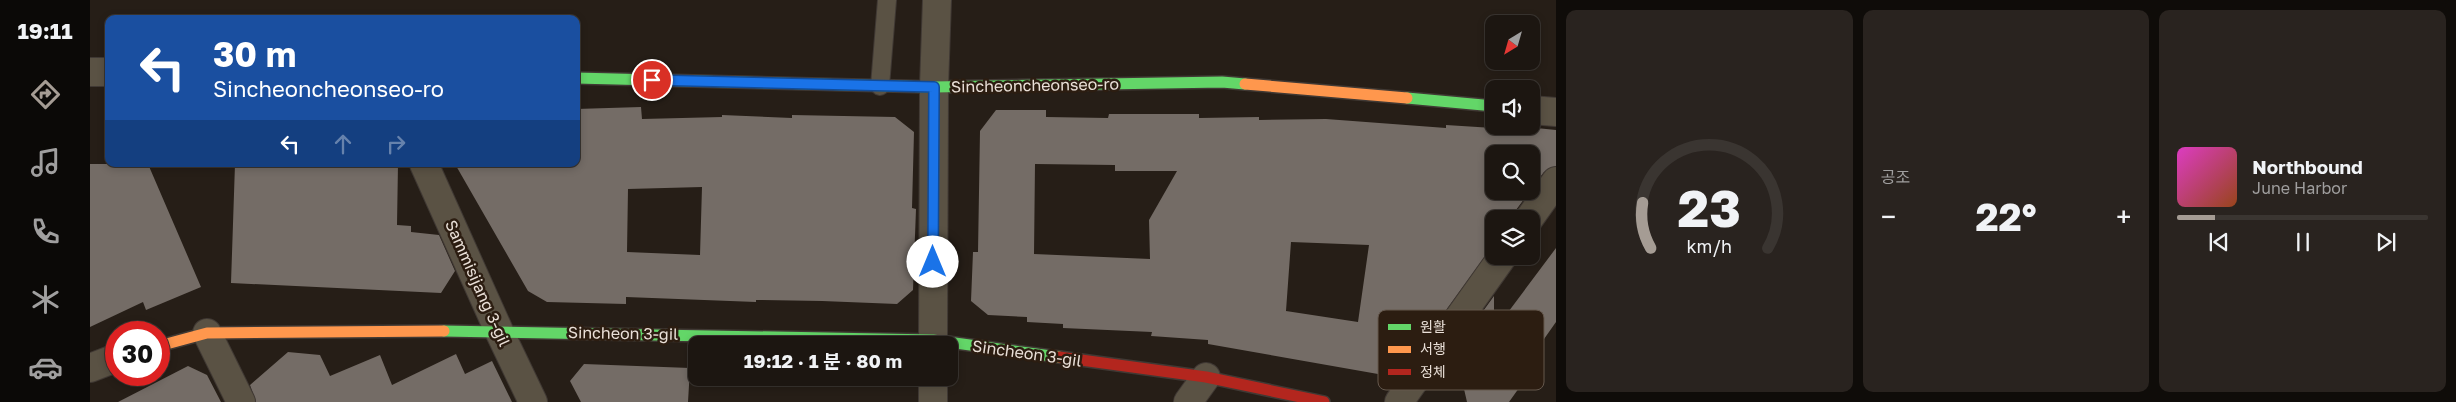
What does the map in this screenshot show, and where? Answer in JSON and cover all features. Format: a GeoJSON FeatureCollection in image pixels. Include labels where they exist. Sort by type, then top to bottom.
{"type":"FeatureCollection","features":[{"type":"Feature","properties":{"kind":"street"},"geometry":{"type":"LineString","coordinates":[[933,336],[934,56],[937,0]]}},
{"type":"Feature","properties":{"kind":"street"},"geometry":{"type":"LineString","coordinates":[[90,72],[105,72]]}},
{"type":"Feature","properties":{"kind":"street","name":"Sincheoncheonseo-ro"},"geometry":{"type":"LineString","coordinates":[[580,78],[934,87],[1222,82],[1485,105]]}},
{"type":"Feature","properties":{"kind":"street"},"geometry":{"type":"LineString","coordinates":[[1540,111],[1556,112]]}},
{"type":"Feature","properties":{"kind":"street","name":"Sammisijang 3-gil"},"geometry":{"type":"LineString","coordinates":[[425,167],[533,402]]}},
{"type":"Feature","properties":{"kind":"street"},"geometry":{"type":"LineString","coordinates":[[1535,210],[1556,181]]}},
{"type":"Feature","properties":{"kind":"street"},"geometry":{"type":"LineString","coordinates":[[1464,310],[1496,265]]}},
{"type":"Feature","properties":{"kind":"street","name":"Sincheon 3-gil"},"geometry":{"type":"LineString","coordinates":[[170,343],[207,333],[499,331],[688,336]]}},
{"type":"Feature","properties":{"kind":"street"},"geometry":{"type":"LineString","coordinates":[[207,333],[241,402]]}},
{"type":"Feature","properties":{"kind":"street","name":"Sincheon 3-gil"},"geometry":{"type":"LineString","coordinates":[[958,346],[1206,377],[1324,402]]}},
{"type":"Feature","properties":{"kind":"street"},"geometry":{"type":"LineString","coordinates":[[90,368],[105,362]]}},
{"type":"Feature","properties":{"kind":"street"},"geometry":{"type":"LineString","coordinates":[[1188,402],[1206,377]]}},
{"type":"Feature","properties":{"kind":"street"},"geometry":{"type":"LineString","coordinates":[[933,386],[933,402]]}},
{"type":"Feature","properties":{"kind":"street"},"geometry":{"type":"LineString","coordinates":[[1399,402],[1407,390]]}},
{"type":"Feature","properties":{"kind":"lane"},"geometry":{"type":"LineString","coordinates":[[880,86],[886,0]]}},
{"type":"Feature","properties":{"kind":"building"},"geometry":{"type":"Polygon","coordinates":[[[641,107],[642,119],[722,117],[722,115],[792,118],[792,115],[895,117],[914,132],[912,208],[916,209],[913,290],[897,304],[756,300],[756,302],[626,297],[626,304],[547,302],[528,291],[457,167],[580,167],[580,109],[641,107]],[[702,187],[628,189],[627,252],[700,255],[702,187]]]}},
{"type":"Feature","properties":{"kind":"building"},"geometry":{"type":"Polygon","coordinates":[[[996,110],[1046,110],[1046,117],[1108,118],[1109,114],[1199,114],[1199,118],[1259,117],[1259,120],[1326,119],[1446,128],[1446,125],[1485,127],[1485,135],[1540,135],[1540,128],[1556,130],[1556,166],[1544,172],[1540,177],[1540,145],[1485,145],[1485,200],[1523,200],[1516,210],[1485,210],[1485,256],[1446,310],[1378,310],[1378,374],[1208,344],[1208,340],[1151,336],[1152,332],[1063,328],[1063,324],[1027,322],[1027,317],[988,315],[971,301],[973,252],[978,252],[980,131],[996,110]],[[1035,164],[1034,254],[1150,259],[1149,220],[1177,171],[1115,171],[1115,165],[1035,164]],[[1291,242],[1286,311],[1358,322],[1369,245],[1291,242]]]}},
{"type":"Feature","properties":{"kind":"building"},"geometry":{"type":"Polygon","coordinates":[[[90,164],[105,164],[105,167],[149,167],[201,287],[146,310],[143,302],[90,327],[90,164]]]}},
{"type":"Feature","properties":{"kind":"building"},"geometry":{"type":"Polygon","coordinates":[[[235,167],[398,167],[397,225],[411,226],[411,232],[439,235],[455,271],[441,293],[231,283],[235,167]]]}},
{"type":"Feature","properties":{"kind":"building"},"geometry":{"type":"Polygon","coordinates":[[[1556,248],[1556,322],[1544,339],[1544,310],[1510,310],[1556,248]]]}},
{"type":"Feature","properties":{"kind":"building"},"geometry":{"type":"Polygon","coordinates":[[[1494,296],[1494,310],[1484,310],[1494,296]]]}},
{"type":"Feature","properties":{"kind":"building"},"geometry":{"type":"Polygon","coordinates":[[[288,352],[320,355],[330,376],[380,355],[392,385],[456,354],[465,374],[492,361],[512,402],[256,402],[250,385],[288,352]]]}},
{"type":"Feature","properties":{"kind":"building"},"geometry":{"type":"Polygon","coordinates":[[[584,364],[688,368],[688,402],[581,402],[570,381],[584,364]]]}},
{"type":"Feature","properties":{"kind":"building"},"geometry":{"type":"Polygon","coordinates":[[[188,366],[207,375],[221,402],[118,402],[149,386],[170,386],[170,375],[188,366]]]}},
{"type":"Feature","properties":{"kind":"building"},"geometry":{"type":"Polygon","coordinates":[[[1464,390],[1518,390],[1509,402],[1467,402],[1464,390]]]}},
{"type":"Feature","properties":{"kind":"traffic: fast"},"geometry":{"type":"LineString","coordinates":[[580,78],[934,87],[1222,82],[1245,84]]}},
{"type":"Feature","properties":{"kind":"traffic: fast"},"geometry":{"type":"LineString","coordinates":[[1407,98],[1485,105]]}},
{"type":"Feature","properties":{"kind":"traffic: fast"},"geometry":{"type":"LineString","coordinates":[[444,331],[933,340],[1059,357]]}},
{"type":"Feature","properties":{"kind":"traffic: slow"},"geometry":{"type":"LineString","coordinates":[[1245,84],[1407,98]]}},
{"type":"Feature","properties":{"kind":"traffic: slow"},"geometry":{"type":"LineString","coordinates":[[170,343],[207,333],[444,331]]}},
{"type":"Feature","properties":{"kind":"traffic: jam"},"geometry":{"type":"LineString","coordinates":[[1059,357],[1206,377],[1324,402]]}},
{"type":"Feature","properties":{"kind":"route"},"geometry":{"type":"LineString","coordinates":[[652,80],[934,87],[933,262]]}}]}
